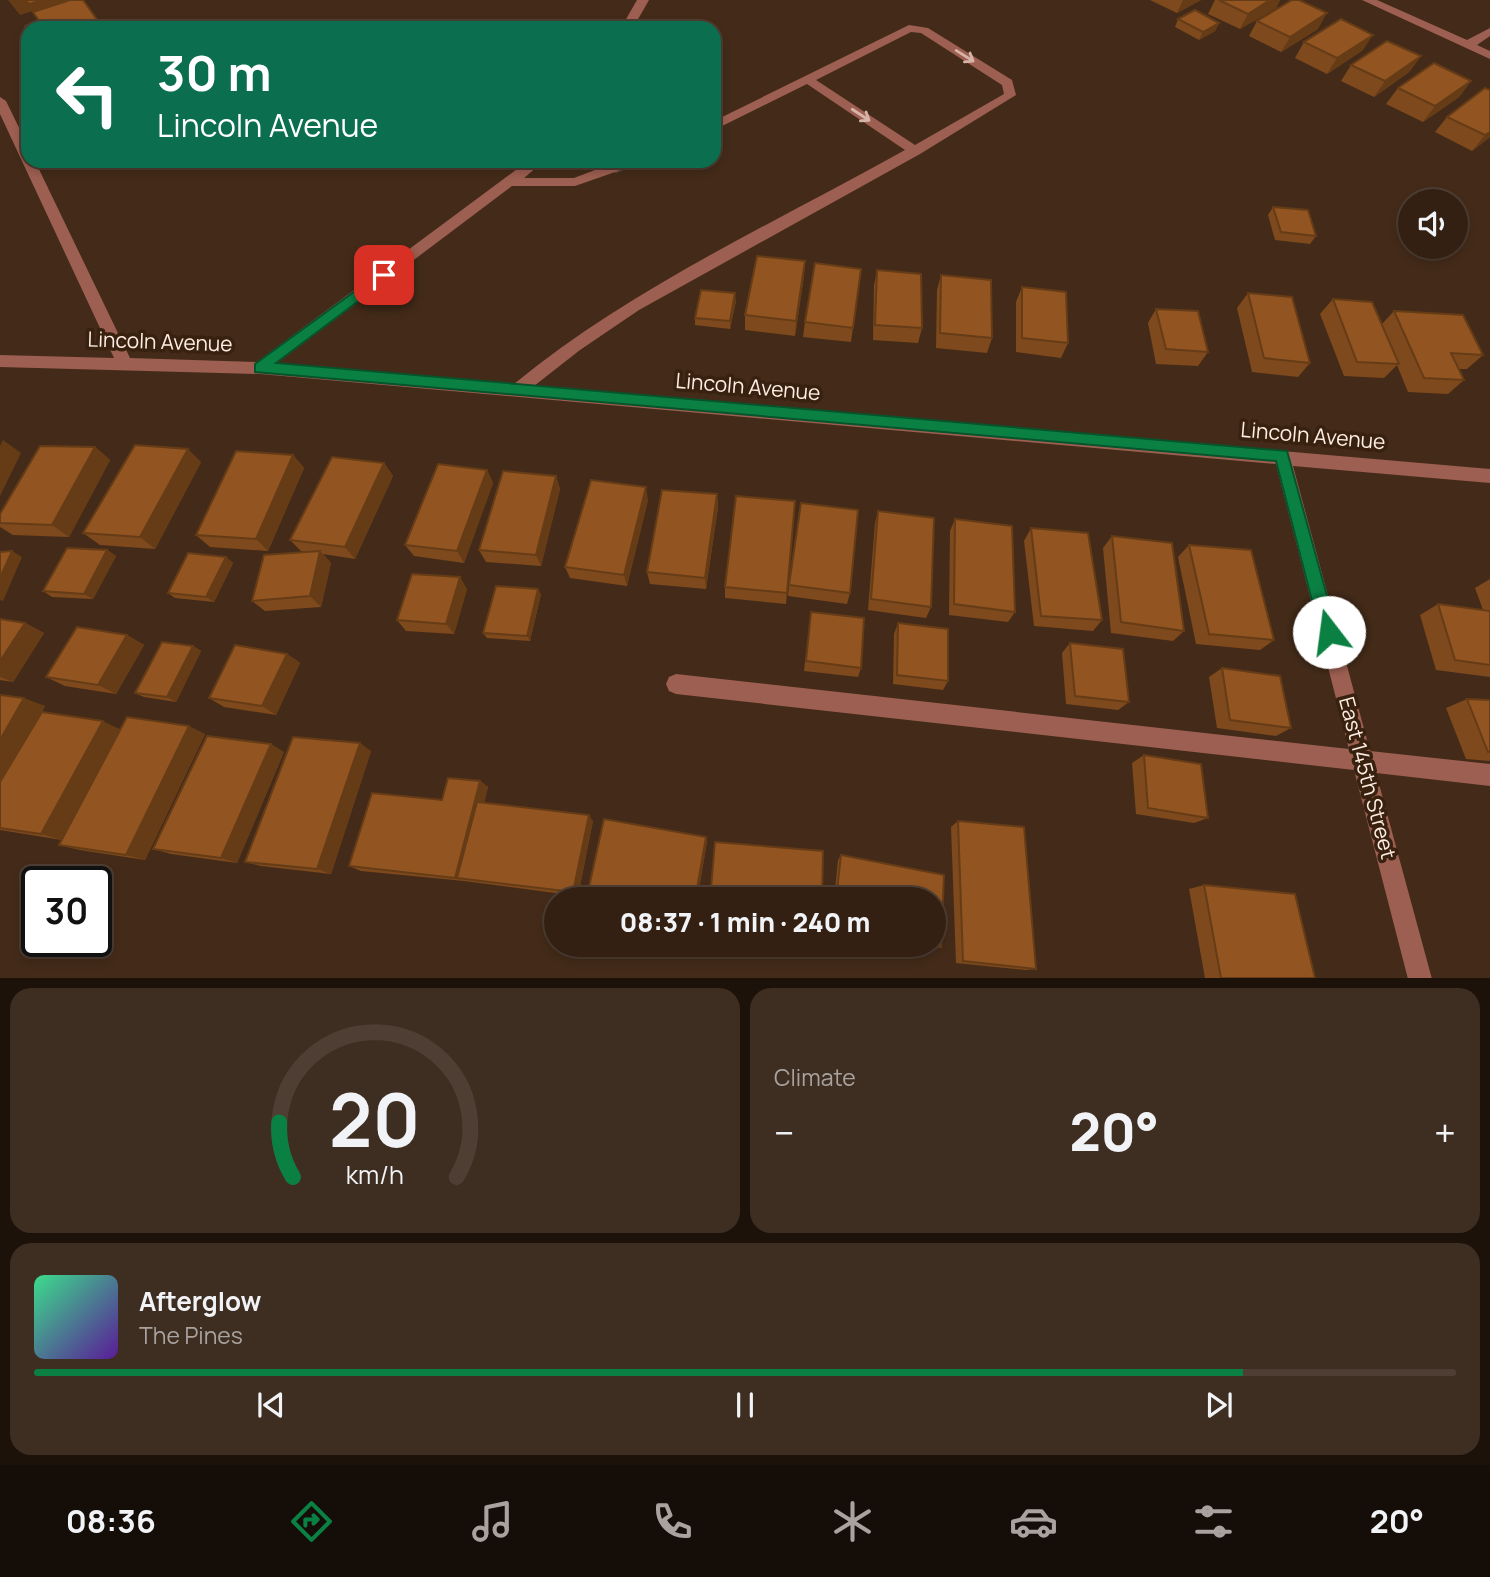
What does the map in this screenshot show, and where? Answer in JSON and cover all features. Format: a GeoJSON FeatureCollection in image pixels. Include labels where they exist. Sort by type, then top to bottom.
{"type":"FeatureCollection","features":[{"type":"Feature","properties":{"kind":"street"},"geometry":{"type":"LineString","coordinates":[[631,21],[643,0]]}},
{"type":"Feature","properties":{"kind":"street"},"geometry":{"type":"LineString","coordinates":[[1368,0],[1490,55]]}},
{"type":"Feature","properties":{"kind":"street"},"geometry":{"type":"LineString","coordinates":[[517,390],[563,351],[662,289],[915,151],[1010,95],[1008,83],[924,30],[909,27],[721,122]]}},
{"type":"Feature","properties":{"kind":"street"},"geometry":{"type":"LineString","coordinates":[[1468,45],[1490,31]]}},
{"type":"Feature","properties":{"kind":"street"},"geometry":{"type":"LineString","coordinates":[[807,79],[915,151]]}},
{"type":"Feature","properties":{"kind":"street"},"geometry":{"type":"LineString","coordinates":[[0,102],[6,127],[21,150]]}},
{"type":"Feature","properties":{"kind":"street"},"geometry":{"type":"LineString","coordinates":[[31,168],[124,363]]}},
{"type":"Feature","properties":{"kind":"street"},"geometry":{"type":"LineString","coordinates":[[260,368],[528,168]]}},
{"type":"Feature","properties":{"kind":"street"},"geometry":{"type":"LineString","coordinates":[[509,182],[575,182],[613,169]]}},
{"type":"Feature","properties":{"kind":"street","name":"Lincoln Avenue"},"geometry":{"type":"LineString","coordinates":[[0,360],[260,368],[1490,476]]}},
{"type":"Feature","properties":{"kind":"street","name":"East 145th Street"},"geometry":{"type":"LineString","coordinates":[[1282,456],[1420,978]]}},
{"type":"Feature","properties":{"kind":"street"},"geometry":{"type":"LineString","coordinates":[[676,684],[1490,775]]}},
{"type":"Feature","properties":{"kind":"building"},"geometry":{"type":"Polygon","coordinates":[[[26,0],[43,0],[29,4],[26,0]]]}},
{"type":"Feature","properties":{"kind":"building"},"geometry":{"type":"Polygon","coordinates":[[[70,0],[83,0],[98,21],[39,21],[33,12],[70,0]]]}},
{"type":"Feature","properties":{"kind":"building"},"geometry":{"type":"Polygon","coordinates":[[[1219,0],[1270,0],[1248,14],[1219,0]]]}},
{"type":"Feature","properties":{"kind":"building"},"geometry":{"type":"Polygon","coordinates":[[[1292,0],[1299,0],[1327,13],[1290,37],[1257,21],[1292,0]]]}},
{"type":"Feature","properties":{"kind":"building"},"geometry":{"type":"Polygon","coordinates":[[[1195,10],[1219,23],[1203,32],[1178,19],[1195,10]]]}},
{"type":"Feature","properties":{"kind":"building"},"geometry":{"type":"Polygon","coordinates":[[[1341,19],[1373,35],[1337,58],[1304,42],[1341,19]]]}},
{"type":"Feature","properties":{"kind":"building"},"geometry":{"type":"Polygon","coordinates":[[[1387,41],[1421,56],[1385,81],[1351,65],[1387,41]]]}},
{"type":"Feature","properties":{"kind":"building"},"geometry":{"type":"Polygon","coordinates":[[[1434,63],[1471,81],[1435,106],[1398,88],[1434,63]]]}},
{"type":"Feature","properties":{"kind":"building"},"geometry":{"type":"Polygon","coordinates":[[[1485,88],[1490,90],[1490,132],[1485,135],[1447,117],[1485,88]]]}},
{"type":"Feature","properties":{"kind":"building"},"geometry":{"type":"Polygon","coordinates":[[[1273,207],[1308,210],[1316,236],[1281,232],[1273,207]]]}},
{"type":"Feature","properties":{"kind":"building"},"geometry":{"type":"Polygon","coordinates":[[[757,256],[805,261],[796,321],[745,315],[757,256]]]}},
{"type":"Feature","properties":{"kind":"building"},"geometry":{"type":"Polygon","coordinates":[[[815,263],[861,269],[853,328],[805,322],[815,263]]]}},
{"type":"Feature","properties":{"kind":"building"},"geometry":{"type":"Polygon","coordinates":[[[877,270],[921,274],[922,328],[875,325],[877,270]]]}},
{"type":"Feature","properties":{"kind":"building"},"geometry":{"type":"Polygon","coordinates":[[[941,275],[991,280],[992,338],[940,333],[941,275]]]}},
{"type":"Feature","properties":{"kind":"building"},"geometry":{"type":"Polygon","coordinates":[[[1022,287],[1066,292],[1068,343],[1022,338],[1022,287]]]}},
{"type":"Feature","properties":{"kind":"building"},"geometry":{"type":"Polygon","coordinates":[[[701,290],[735,293],[730,321],[695,318],[701,290]]]}},
{"type":"Feature","properties":{"kind":"building"},"geometry":{"type":"Polygon","coordinates":[[[1248,293],[1292,297],[1310,363],[1264,358],[1248,293]]]}},
{"type":"Feature","properties":{"kind":"building"},"geometry":{"type":"Polygon","coordinates":[[[1333,299],[1372,302],[1399,364],[1357,362],[1333,299]]]}},
{"type":"Feature","properties":{"kind":"building"},"geometry":{"type":"Polygon","coordinates":[[[1156,309],[1198,311],[1208,352],[1166,349],[1156,309]]]}},
{"type":"Feature","properties":{"kind":"building"},"geometry":{"type":"Polygon","coordinates":[[[1394,311],[1463,315],[1483,355],[1451,353],[1464,380],[1424,378],[1394,311]]]}},
{"type":"Feature","properties":{"kind":"building"},"geometry":{"type":"Polygon","coordinates":[[[135,445],[188,449],[140,537],[83,533],[135,445]]]}},
{"type":"Feature","properties":{"kind":"building"},"geometry":{"type":"Polygon","coordinates":[[[40,446],[95,447],[52,525],[0,523],[0,514],[40,446]]]}},
{"type":"Feature","properties":{"kind":"building"},"geometry":{"type":"Polygon","coordinates":[[[236,451],[293,455],[256,539],[196,535],[236,451]]]}},
{"type":"Feature","properties":{"kind":"building"},"geometry":{"type":"Polygon","coordinates":[[[332,457],[384,463],[345,547],[290,540],[332,457]]]}},
{"type":"Feature","properties":{"kind":"building"},"geometry":{"type":"Polygon","coordinates":[[[438,464],[487,470],[457,551],[405,545],[438,464]]]}},
{"type":"Feature","properties":{"kind":"building"},"geometry":{"type":"Polygon","coordinates":[[[503,471],[556,476],[536,555],[479,550],[503,471]]]}},
{"type":"Feature","properties":{"kind":"building"},"geometry":{"type":"Polygon","coordinates":[[[591,480],[646,487],[624,575],[565,567],[591,480]]]}},
{"type":"Feature","properties":{"kind":"building"},"geometry":{"type":"Polygon","coordinates":[[[662,490],[717,494],[705,578],[647,572],[662,490]]]}},
{"type":"Feature","properties":{"kind":"building"},"geometry":{"type":"Polygon","coordinates":[[[736,496],[795,501],[787,593],[725,587],[736,496]]]}},
{"type":"Feature","properties":{"kind":"building"},"geometry":{"type":"Polygon","coordinates":[[[801,503],[858,510],[850,593],[789,585],[801,503]]]}},
{"type":"Feature","properties":{"kind":"building"},"geometry":{"type":"Polygon","coordinates":[[[878,511],[934,518],[931,607],[871,599],[878,511]]]}},
{"type":"Feature","properties":{"kind":"building"},"geometry":{"type":"Polygon","coordinates":[[[955,519],[1012,526],[1015,612],[954,604],[955,519]]]}},
{"type":"Feature","properties":{"kind":"building"},"geometry":{"type":"Polygon","coordinates":[[[1031,528],[1088,533],[1102,620],[1041,616],[1031,528]]]}},
{"type":"Feature","properties":{"kind":"building"},"geometry":{"type":"Polygon","coordinates":[[[1112,536],[1172,543],[1184,631],[1121,622],[1112,536]]]}},
{"type":"Feature","properties":{"kind":"building"},"geometry":{"type":"Polygon","coordinates":[[[1189,545],[1251,550],[1274,640],[1209,634],[1189,545]]]}},
{"type":"Feature","properties":{"kind":"building"},"geometry":{"type":"Polygon","coordinates":[[[67,548],[107,550],[84,594],[43,591],[67,548]]]}},
{"type":"Feature","properties":{"kind":"building"},"geometry":{"type":"Polygon","coordinates":[[[12,551],[0,578],[0,552],[12,551]]]}},
{"type":"Feature","properties":{"kind":"building"},"geometry":{"type":"Polygon","coordinates":[[[320,551],[310,596],[252,601],[264,555],[320,551]]]}},
{"type":"Feature","properties":{"kind":"building"},"geometry":{"type":"Polygon","coordinates":[[[188,553],[226,557],[206,597],[168,593],[188,553]]]}},
{"type":"Feature","properties":{"kind":"building"},"geometry":{"type":"Polygon","coordinates":[[[412,574],[460,577],[446,624],[397,620],[412,574]]]}},
{"type":"Feature","properties":{"kind":"building"},"geometry":{"type":"Polygon","coordinates":[[[496,586],[538,589],[527,636],[483,633],[496,586]]]}},
{"type":"Feature","properties":{"kind":"building"},"geometry":{"type":"Polygon","coordinates":[[[1438,604],[1490,611],[1490,665],[1455,660],[1438,604]]]}},
{"type":"Feature","properties":{"kind":"building"},"geometry":{"type":"Polygon","coordinates":[[[811,612],[864,618],[861,668],[806,661],[811,612]]]}},
{"type":"Feature","properties":{"kind":"building"},"geometry":{"type":"Polygon","coordinates":[[[0,619],[25,623],[0,661],[0,619]]]}},
{"type":"Feature","properties":{"kind":"building"},"geometry":{"type":"Polygon","coordinates":[[[898,623],[948,629],[948,681],[897,675],[898,623]]]}},
{"type":"Feature","properties":{"kind":"building"},"geometry":{"type":"Polygon","coordinates":[[[77,627],[127,635],[98,685],[46,677],[77,627]]]}},
{"type":"Feature","properties":{"kind":"building"},"geometry":{"type":"Polygon","coordinates":[[[162,642],[193,646],[167,697],[135,693],[162,642]]]}},
{"type":"Feature","properties":{"kind":"building"},"geometry":{"type":"Polygon","coordinates":[[[1070,643],[1123,649],[1129,702],[1075,696],[1070,643]]]}},
{"type":"Feature","properties":{"kind":"building"},"geometry":{"type":"Polygon","coordinates":[[[235,645],[287,654],[262,706],[209,698],[235,645]]]}},
{"type":"Feature","properties":{"kind":"building"},"geometry":{"type":"Polygon","coordinates":[[[1222,668],[1280,676],[1291,728],[1230,720],[1222,668]]]}},
{"type":"Feature","properties":{"kind":"building"},"geometry":{"type":"Polygon","coordinates":[[[0,695],[24,698],[0,740],[0,695]]]}},
{"type":"Feature","properties":{"kind":"building"},"geometry":{"type":"Polygon","coordinates":[[[1467,699],[1490,700],[1490,752],[1488,752],[1467,699]]]}},
{"type":"Feature","properties":{"kind":"building"},"geometry":{"type":"Polygon","coordinates":[[[42,712],[103,721],[41,834],[0,828],[0,782],[42,712]]]}},
{"type":"Feature","properties":{"kind":"building"},"geometry":{"type":"Polygon","coordinates":[[[127,717],[189,726],[126,855],[59,845],[127,717]]]}},
{"type":"Feature","properties":{"kind":"building"},"geometry":{"type":"Polygon","coordinates":[[[207,736],[271,744],[221,858],[153,849],[207,736]]]}},
{"type":"Feature","properties":{"kind":"building"},"geometry":{"type":"Polygon","coordinates":[[[293,737],[360,743],[317,869],[245,862],[293,737]]]}},
{"type":"Feature","properties":{"kind":"building"},"geometry":{"type":"Polygon","coordinates":[[[1144,755],[1201,764],[1208,818],[1148,808],[1144,755]]]}},
{"type":"Feature","properties":{"kind":"building"},"geometry":{"type":"Polygon","coordinates":[[[448,778],[480,781],[455,878],[349,866],[372,793],[442,800],[448,778]]]}},
{"type":"Feature","properties":{"kind":"building"},"geometry":{"type":"Polygon","coordinates":[[[477,802],[589,815],[574,887],[544,888],[457,878],[477,802]]]}},
{"type":"Feature","properties":{"kind":"building"},"geometry":{"type":"Polygon","coordinates":[[[604,819],[706,837],[697,887],[589,887],[604,819]]]}},
{"type":"Feature","properties":{"kind":"building"},"geometry":{"type":"Polygon","coordinates":[[[958,821],[1024,827],[1036,969],[963,961],[958,821]]]}},
{"type":"Feature","properties":{"kind":"building"},"geometry":{"type":"Polygon","coordinates":[[[715,842],[823,851],[822,887],[711,887],[715,842]]]}},
{"type":"Feature","properties":{"kind":"building"},"geometry":{"type":"Polygon","coordinates":[[[841,855],[944,875],[944,887],[837,887],[841,855]]]}},
{"type":"Feature","properties":{"kind":"building"},"geometry":{"type":"Polygon","coordinates":[[[1204,885],[1295,894],[1315,978],[1221,978],[1204,885]]]}},
{"type":"Feature","properties":{"kind":"route"},"geometry":{"type":"LineString","coordinates":[[384,275],[260,368],[1282,456],[1329,632]]}}]}
